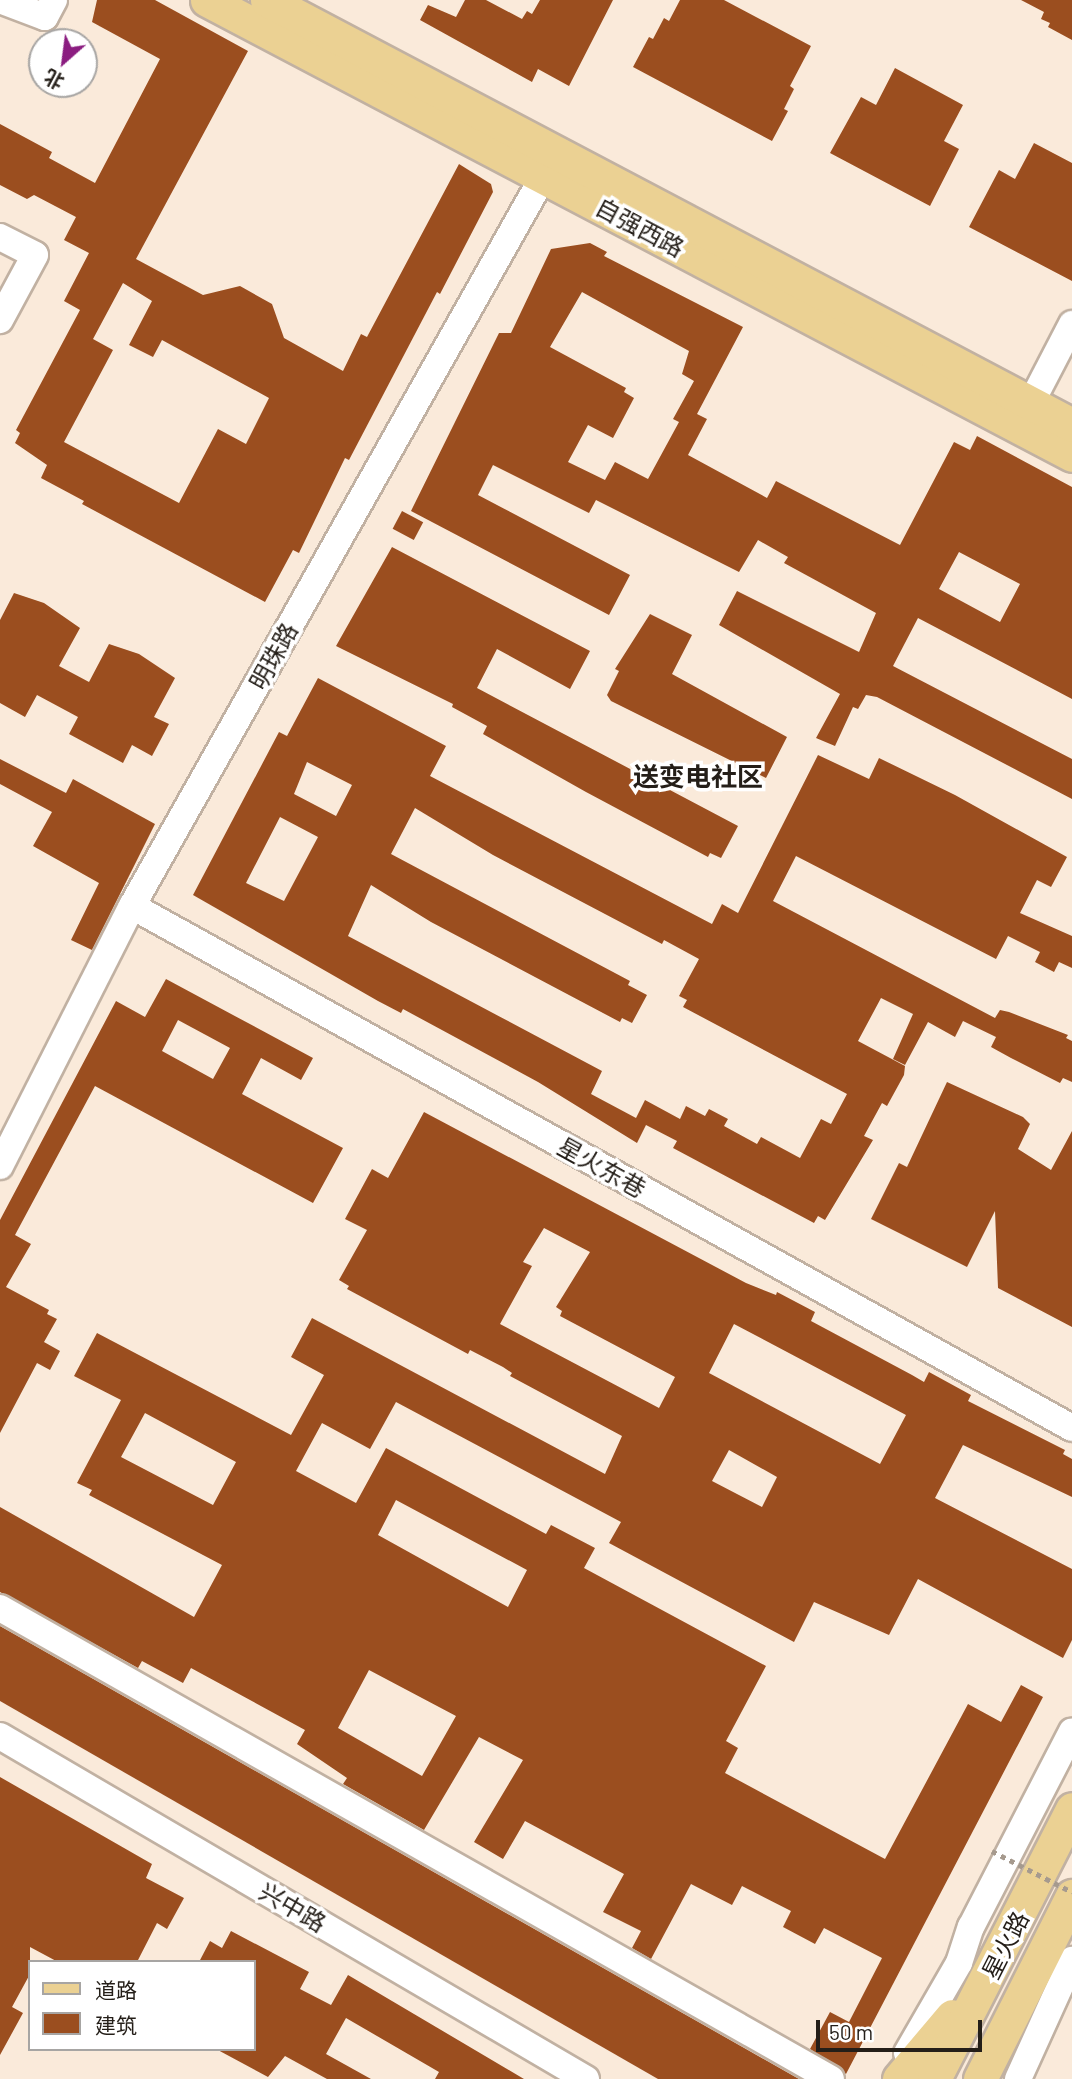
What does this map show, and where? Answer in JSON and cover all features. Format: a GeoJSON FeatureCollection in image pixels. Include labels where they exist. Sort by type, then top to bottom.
{"type":"FeatureCollection","features":[{"type":"Feature","properties":{"kind":"main road","name":"自强西路"},"geometry":{"type":"LineString","coordinates":[[207,0],[551,164],[1072,425]]}},
{"type":"Feature","properties":{"kind":"main road","name":"自强西路"},"geometry":{"type":"LineString","coordinates":[[268,0],[551,164],[1072,455]]}},
{"type":"Feature","properties":{"kind":"main road","name":"星火路"},"geometry":{"type":"LineString","coordinates":[[934,2079],[996,1964],[1072,1809]]}},
{"type":"Feature","properties":{"kind":"main road","name":"星火路"},"geometry":{"type":"LineString","coordinates":[[980,2079],[1072,1894]]}},
{"type":"Feature","properties":{"kind":"main road"},"geometry":{"type":"LineString","coordinates":[[899,2079],[996,1964]]}},
{"type":"Feature","properties":{"kind":"main road"},"geometry":{"type":"LineString","coordinates":[[1007,2079],[1028,1986]]}},
{"type":"Feature","properties":{"kind":"street"},"geometry":{"type":"LineString","coordinates":[[0,0],[45,17],[54,0]]}},
{"type":"Feature","properties":{"kind":"street","name":"明珠路"},"geometry":{"type":"LineString","coordinates":[[0,1166],[132,906],[551,164]]}},
{"type":"Feature","properties":{"kind":"street"},"geometry":{"type":"LineString","coordinates":[[0,237],[35,255],[0,320]]}},
{"type":"Feature","properties":{"kind":"street"},"geometry":{"type":"LineString","coordinates":[[1031,403],[1072,324]]}},
{"type":"Feature","properties":{"kind":"street","name":"星火东巷"},"geometry":{"type":"LineString","coordinates":[[132,906],[1072,1428]]}},
{"type":"Feature","properties":{"kind":"street"},"geometry":{"type":"LineString","coordinates":[[0,1608],[831,2079]]}},
{"type":"Feature","properties":{"kind":"street"},"geometry":{"type":"LineString","coordinates":[[892,2079],[959,1963],[971,1927],[1072,1731]]}},
{"type":"Feature","properties":{"kind":"street","name":"兴中路"},"geometry":{"type":"LineString","coordinates":[[0,1736],[586,2079]]}},
{"type":"Feature","properties":{"kind":"street"},"geometry":{"type":"LineString","coordinates":[[1018,2079],[1072,1960]]}},
{"type":"Feature","properties":{"kind":"path"},"geometry":{"type":"LineString","coordinates":[[992,1851],[1072,1894]]}},
{"type":"Feature","properties":{"kind":"building"},"geometry":{"type":"Polygon","coordinates":[[[97,0],[155,0],[248,51],[136,259],[203,295],[240,286],[272,304],[284,338],[343,371],[361,334],[367,337],[459,164],[491,184],[493,192],[440,294],[437,292],[349,460],[345,458],[299,553],[293,550],[265,602],[82,504],[84,501],[41,478],[47,465],[15,443],[20,433],[16,430],[80,310],[64,301],[89,253],[64,240],[76,217],[34,195],[27,199],[0,185],[0,124],[52,152],[49,158],[95,183],[160,59],[92,22],[97,0]],[[123,283],[93,339],[113,350],[64,442],[179,503],[218,429],[246,444],[269,398],[162,340],[153,357],[129,345],[152,301],[123,283]]]}},
{"type":"Feature","properties":{"kind":"building"},"geometry":{"type":"Polygon","coordinates":[[[465,0],[486,0],[522,19],[527,11],[532,14],[540,0],[613,0],[569,86],[538,69],[532,82],[420,20],[428,5],[456,17],[465,0]]]}},
{"type":"Feature","properties":{"kind":"building"},"geometry":{"type":"Polygon","coordinates":[[[680,0],[724,0],[811,46],[790,86],[794,89],[784,109],[788,111],[772,141],[633,67],[649,37],[653,39],[664,18],[669,21],[680,0]]]}},
{"type":"Feature","properties":{"kind":"building"},"geometry":{"type":"Polygon","coordinates":[[[1021,0],[1072,0],[1072,40],[1048,27],[1050,23],[1041,19],[1044,12],[1021,0]]]}},
{"type":"Feature","properties":{"kind":"building"},"geometry":{"type":"Polygon","coordinates":[[[895,68],[963,105],[944,141],[959,149],[930,206],[830,153],[861,97],[876,105],[895,68]]]}},
{"type":"Feature","properties":{"kind":"building"},"geometry":{"type":"Polygon","coordinates":[[[1034,143],[1072,163],[1072,281],[969,227],[999,170],[1015,179],[1034,143]]]}},
{"type":"Feature","properties":{"kind":"building"},"geometry":{"type":"Polygon","coordinates":[[[590,243],[607,252],[604,256],[743,327],[697,414],[707,419],[688,455],[767,498],[776,481],[900,545],[954,442],[970,450],[977,436],[1072,487],[1072,699],[918,618],[893,666],[1072,759],[1072,799],[877,697],[866,695],[858,709],[853,707],[835,746],[816,738],[840,694],[719,625],[737,591],[859,652],[876,613],[784,563],[788,557],[758,540],[739,572],[596,500],[589,513],[493,465],[478,495],[630,575],[609,615],[411,511],[499,333],[511,333],[551,249],[590,243]],[[582,292],[550,347],[626,388],[624,392],[634,398],[613,438],[588,425],[568,462],[605,480],[615,462],[648,479],[679,422],[673,419],[694,381],[682,374],[689,351],[582,292]],[[959,552],[939,589],[1000,622],[1020,584],[959,552]]]}},
{"type":"Feature","properties":{"kind":"building"},"geometry":{"type":"Polygon","coordinates":[[[402,511],[423,522],[414,540],[393,529],[402,511]]]}},
{"type":"Feature","properties":{"kind":"building"},"geometry":{"type":"Polygon","coordinates":[[[392,547],[590,651],[570,689],[497,649],[477,688],[738,826],[721,858],[710,853],[708,857],[586,792],[483,734],[487,726],[452,707],[453,704],[336,646],[392,547]]]}},
{"type":"Feature","properties":{"kind":"building"},"geometry":{"type":"Polygon","coordinates":[[[14,593],[44,603],[80,628],[59,666],[89,682],[109,644],[139,654],[175,678],[154,717],[169,724],[152,756],[132,745],[123,763],[69,734],[78,717],[37,695],[25,717],[0,703],[0,620],[14,593]]]}},
{"type":"Feature","properties":{"kind":"building"},"geometry":{"type":"Polygon","coordinates":[[[650,614],[692,635],[672,674],[787,737],[766,778],[611,701],[607,695],[619,671],[615,669],[650,614]]]}},
{"type":"Feature","properties":{"kind":"building"},"geometry":{"type":"Polygon","coordinates":[[[318,678],[446,746],[430,776],[712,924],[722,904],[738,913],[818,755],[869,779],[879,758],[955,795],[1067,857],[1051,887],[1037,880],[1020,913],[1072,936],[1072,968],[1059,962],[1054,972],[1035,962],[1040,952],[1008,936],[996,959],[796,856],[773,901],[995,1018],[1000,1010],[1009,1012],[1068,1035],[1066,1038],[1072,1041],[1072,1082],[1063,1078],[1060,1083],[991,1047],[996,1037],[963,1021],[955,1037],[928,1022],[905,1065],[893,1059],[913,1014],[881,998],[858,1041],[905,1066],[904,1075],[887,1106],[882,1103],[864,1136],[873,1140],[825,1220],[818,1216],[814,1223],[673,1148],[677,1141],[646,1125],[637,1143],[538,1082],[403,1009],[401,1013],[378,1001],[193,895],[279,732],[287,736],[318,678]],[[307,762],[294,794],[336,816],[352,785],[307,762]],[[415,808],[391,854],[630,981],[628,985],[647,995],[632,1023],[622,1018],[620,1022],[431,922],[371,885],[348,936],[602,1071],[591,1094],[636,1118],[645,1100],[680,1119],[686,1106],[705,1116],[709,1109],[728,1119],[724,1126],[757,1144],[761,1137],[800,1158],[821,1119],[831,1124],[847,1094],[683,1007],[687,1000],[679,996],[699,959],[664,940],[662,944],[493,855],[415,808]],[[280,817],[246,883],[284,901],[318,837],[280,817]]]}},
{"type":"Feature","properties":{"kind":"building"},"geometry":{"type":"Polygon","coordinates":[[[0,759],[66,793],[73,779],[155,824],[92,950],[71,940],[99,883],[33,846],[52,812],[0,784],[0,759]]]}},
{"type":"Feature","properties":{"kind":"building"},"geometry":{"type":"Polygon","coordinates":[[[166,979],[313,1058],[301,1080],[261,1058],[242,1094],[343,1148],[313,1203],[95,1086],[15,1235],[31,1244],[6,1287],[49,1310],[47,1314],[57,1319],[44,1342],[60,1351],[50,1370],[37,1363],[0,1433],[0,1220],[116,1001],[145,1017],[166,979]],[[178,1020],[162,1051],[213,1079],[230,1048],[178,1020]]]}},
{"type":"Feature","properties":{"kind":"building"},"geometry":{"type":"Polygon","coordinates":[[[947,1082],[1023,1117],[1030,1124],[1018,1149],[1051,1170],[1072,1131],[1072,1327],[998,1288],[995,1211],[967,1267],[871,1219],[899,1163],[907,1167],[947,1082]]]}},
{"type":"Feature","properties":{"kind":"building"},"geometry":{"type":"Polygon","coordinates":[[[424,1112],[746,1283],[776,1295],[777,1292],[815,1312],[811,1321],[924,1382],[929,1372],[971,1395],[968,1401],[1065,1450],[1063,1454],[1072,1459],[1072,1497],[963,1445],[935,1498],[1072,1569],[1072,1640],[1063,1658],[918,1579],[889,1635],[814,1602],[794,1642],[609,1543],[621,1522],[396,1402],[370,1449],[322,1423],[296,1471],[356,1503],[386,1448],[546,1534],[551,1525],[595,1548],[584,1568],[766,1666],[726,1741],[738,1748],[725,1773],[885,1859],[968,1704],[1001,1722],[1021,1685],[1043,1697],[846,2074],[810,2049],[830,2012],[849,2022],[882,1958],[824,1928],[815,1944],[783,1927],[791,1911],[742,1886],[732,1905],[691,1884],[651,1959],[632,1948],[641,1931],[603,1912],[624,1874],[525,1821],[503,1859],[474,1842],[523,1760],[479,1737],[424,1830],[343,1784],[347,1778],[297,1744],[305,1730],[191,1668],[183,1683],[142,1661],[138,1668],[0,1592],[0,1507],[194,1617],[222,1565],[89,1495],[92,1490],[77,1483],[121,1400],[74,1376],[97,1333],[291,1435],[324,1375],[291,1357],[312,1318],[605,1474],[622,1436],[510,1376],[512,1373],[503,1367],[470,1350],[468,1354],[347,1289],[349,1286],[339,1280],[367,1230],[345,1219],[372,1169],[388,1178],[424,1112]],[[544,1228],[523,1262],[532,1266],[500,1324],[659,1408],[675,1377],[560,1316],[562,1311],[556,1307],[590,1252],[544,1228]],[[734,1324],[709,1373],[880,1464],[906,1415],[734,1324]],[[145,1413],[121,1457],[213,1505],[236,1462],[145,1413]],[[729,1450],[712,1481],[762,1507],[777,1477],[729,1450]],[[396,1500],[378,1535],[508,1607],[527,1570],[396,1500]],[[369,1670],[338,1728],[422,1776],[456,1716],[369,1670]]]}},
{"type":"Feature","properties":{"kind":"building"},"geometry":{"type":"Polygon","coordinates":[[[0,1626],[799,2079],[658,2079],[0,1701],[0,1626]]]}},
{"type":"Feature","properties":{"kind":"building"},"geometry":{"type":"Polygon","coordinates":[[[0,1777],[152,1864],[146,1878],[184,1898],[167,1929],[157,1923],[138,1960],[54,1960],[30,1947],[28,1978],[12,2007],[23,2013],[0,2055],[0,1777]]]}},
{"type":"Feature","properties":{"kind":"building"},"geometry":{"type":"Polygon","coordinates":[[[231,1931],[309,1972],[300,1989],[331,2005],[348,1975],[524,2079],[435,2079],[439,2072],[346,2018],[326,2054],[371,2079],[327,2079],[285,2056],[268,2077],[220,2051],[256,2051],[256,1960],[200,1960],[210,1941],[222,1948],[231,1931]]]}},
{"type":"Feature","properties":{"kind":"district","name":"送变电社区"},"geometry":{"type":"Point","coordinates":[698,776]}}]}
